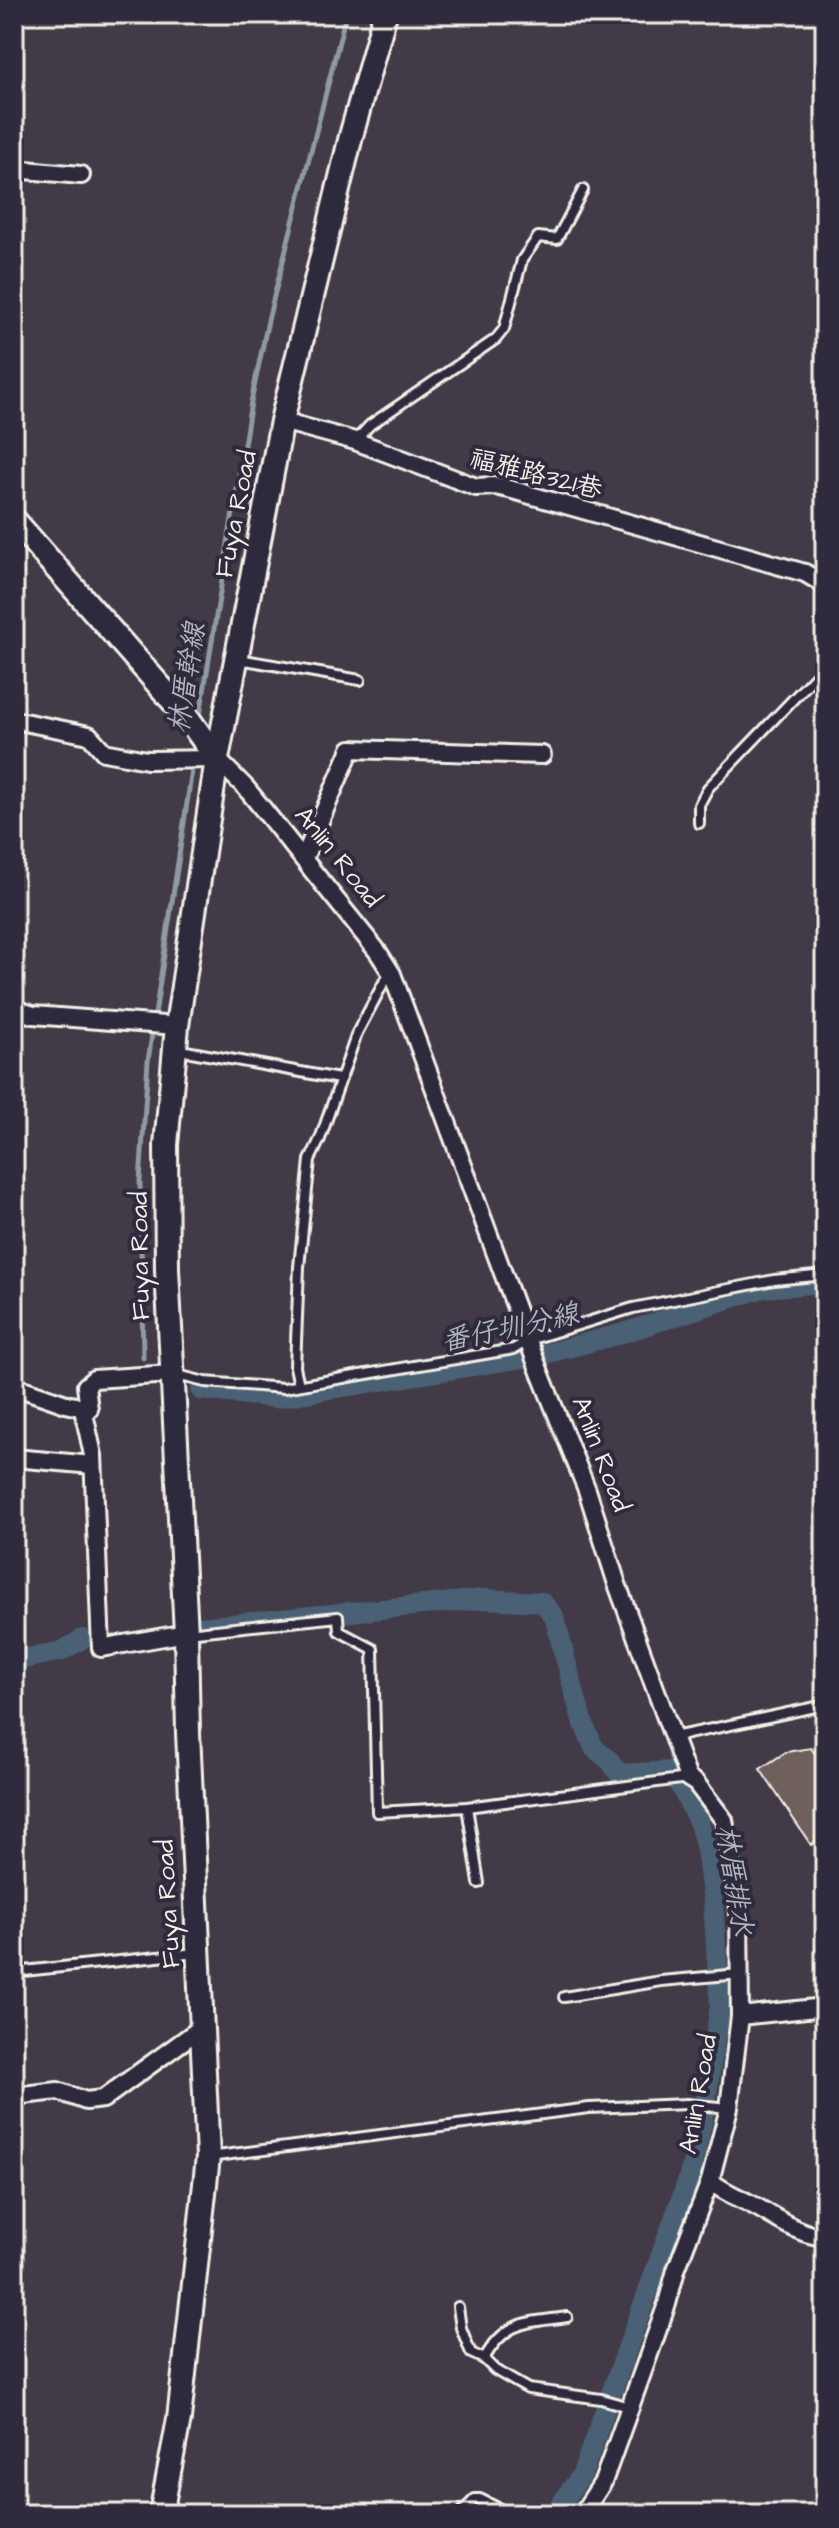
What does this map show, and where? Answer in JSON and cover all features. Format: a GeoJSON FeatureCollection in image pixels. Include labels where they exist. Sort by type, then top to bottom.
{"type":"FeatureCollection","features":[{"type":"Feature","properties":{"kind":"main road","name":"Fuya Road"},"geometry":{"type":"LineString","coordinates":[[161,2514],[179,2419],[208,2157],[167,1269],[166,1145],[175,1049],[171,1025],[209,754],[237,659],[282,421],[351,136],[385,14]]}},
{"type":"Feature","properties":{"kind":"main road","name":"Anlin Road"},"geometry":{"type":"LineString","coordinates":[[14,520],[189,720],[209,754]]}},
{"type":"Feature","properties":{"kind":"street"},"geometry":{"type":"LineString","coordinates":[[14,169],[81,175]]}},
{"type":"Feature","properties":{"kind":"street","name":"福雅路321巷"},"geometry":{"type":"LineString","coordinates":[[282,421],[355,441],[476,487],[509,489],[805,573],[825,585]]}},
{"type":"Feature","properties":{"kind":"street"},"geometry":{"type":"LineString","coordinates":[[14,720],[89,735],[104,752],[147,760],[209,754]]}},
{"type":"Feature","properties":{"kind":"street"},"geometry":{"type":"LineString","coordinates":[[304,858],[351,749],[542,755]]}},
{"type":"Feature","properties":{"kind":"street","name":"Anlin Road"},"geometry":{"type":"LineString","coordinates":[[209,754],[246,788],[378,952],[392,974],[539,1370],[587,1490],[617,1584],[688,1778],[696,1783],[724,1820],[739,1907],[740,2016],[729,2108],[710,2181],[603,2482],[582,2514]]}},
{"type":"Feature","properties":{"kind":"street"},"geometry":{"type":"LineString","coordinates":[[14,1009],[33,1015],[171,1025]]}},
{"type":"Feature","properties":{"kind":"street"},"geometry":{"type":"LineString","coordinates":[[14,1386],[89,1409],[86,1386],[94,1379],[172,1374]]}},
{"type":"Feature","properties":{"kind":"street"},"geometry":{"type":"LineString","coordinates":[[83,1409],[91,1438],[101,1648],[186,1633]]}},
{"type":"Feature","properties":{"kind":"street"},"geometry":{"type":"LineString","coordinates":[[14,1458],[93,1465]]}},
{"type":"Feature","properties":{"kind":"street"},"geometry":{"type":"LineString","coordinates":[[740,2016],[825,2007]]}},
{"type":"Feature","properties":{"kind":"street"},"geometry":{"type":"LineString","coordinates":[[16,2095],[58,2091],[86,2101],[103,2099],[201,2028]]}},
{"type":"Feature","properties":{"kind":"street"},"geometry":{"type":"LineString","coordinates":[[710,2181],[801,2232],[825,2237]]}},
{"type":"Feature","properties":{"kind":"lane"},"geometry":{"type":"LineString","coordinates":[[355,441],[370,425],[496,339],[504,329],[522,260],[538,237],[557,239],[583,190]]}},
{"type":"Feature","properties":{"kind":"lane"},"geometry":{"type":"LineString","coordinates":[[237,659],[360,680]]}},
{"type":"Feature","properties":{"kind":"lane"},"geometry":{"type":"LineString","coordinates":[[699,823],[699,805],[708,788],[825,666]]}},
{"type":"Feature","properties":{"kind":"lane"},"geometry":{"type":"LineString","coordinates":[[299,1385],[295,1367],[299,1267],[310,1160],[357,1033],[384,982],[392,974]]}},
{"type":"Feature","properties":{"kind":"lane"},"geometry":{"type":"LineString","coordinates":[[175,1049],[339,1079]]}},
{"type":"Feature","properties":{"kind":"lane"},"geometry":{"type":"LineString","coordinates":[[172,1374],[205,1382],[284,1388],[514,1349],[633,1308],[774,1280],[825,1275]]}},
{"type":"Feature","properties":{"kind":"lane"},"geometry":{"type":"LineString","coordinates":[[186,1633],[338,1617],[339,1631],[373,1649],[377,1812],[467,1807],[688,1778]]}},
{"type":"Feature","properties":{"kind":"lane"},"geometry":{"type":"LineString","coordinates":[[673,1737],[825,1705]]}},
{"type":"Feature","properties":{"kind":"lane"},"geometry":{"type":"LineString","coordinates":[[467,1807],[479,1883]]}},
{"type":"Feature","properties":{"kind":"lane"},"geometry":{"type":"LineString","coordinates":[[14,1972],[198,1953]]}},
{"type":"Feature","properties":{"kind":"lane"},"geometry":{"type":"LineString","coordinates":[[564,1997],[661,1981],[740,1974]]}},
{"type":"Feature","properties":{"kind":"lane"},"geometry":{"type":"LineString","coordinates":[[14,2069],[16,2095]]}},
{"type":"Feature","properties":{"kind":"lane"},"geometry":{"type":"LineString","coordinates":[[208,2157],[589,2108],[687,2104],[729,2108]]}},
{"type":"Feature","properties":{"kind":"lane"},"geometry":{"type":"LineString","coordinates":[[458,2307],[461,2328],[471,2353],[484,2359],[495,2370],[528,2389],[601,2399],[629,2407]]}},
{"type":"Feature","properties":{"kind":"lane"},"geometry":{"type":"LineString","coordinates":[[484,2359],[511,2326],[567,2317]]}},
{"type":"Feature","properties":{"kind":"lane"},"geometry":{"type":"LineString","coordinates":[[820,2514],[825,2465]]}},
{"type":"Feature","properties":{"kind":"lane"},"geometry":{"type":"LineString","coordinates":[[460,2514],[475,2499],[480,2499],[510,2514]]}},
{"type":"Feature","properties":{"kind":"building"},"geometry":{"type":"Polygon","coordinates":[[[811,1748],[825,1768],[825,1835],[811,1845],[760,1769],[786,1752],[811,1748]]]}},
{"type":"Feature","properties":{"kind":"waterway","name":"林厝幹線"},"geometry":{"type":"LineString","coordinates":[[199,721],[251,402],[269,316],[346,14]]}},
{"type":"Feature","properties":{"kind":"waterway","name":"林厝幹線"},"geometry":{"type":"LineString","coordinates":[[143,1358],[140,1182],[148,1061],[196,743]]}},
{"type":"Feature","properties":{"kind":"waterway","name":"番仔圳分線"},"geometry":{"type":"LineString","coordinates":[[201,1390],[276,1398],[541,1355],[620,1334],[763,1288],[825,1283]]}},
{"type":"Feature","properties":{"kind":"waterway","name":"林厝排水"},"geometry":{"type":"LineString","coordinates":[[200,1627],[483,1599],[542,1602],[554,1616],[581,1717],[594,1748],[610,1761],[619,1774],[672,1771],[699,1823],[713,1902],[720,2006],[703,2119],[688,2180],[582,2474],[554,2514]]}},
{"type":"Feature","properties":{"kind":"waterway"},"geometry":{"type":"LineString","coordinates":[[14,1661],[62,1651],[82,1639]]}}]}
